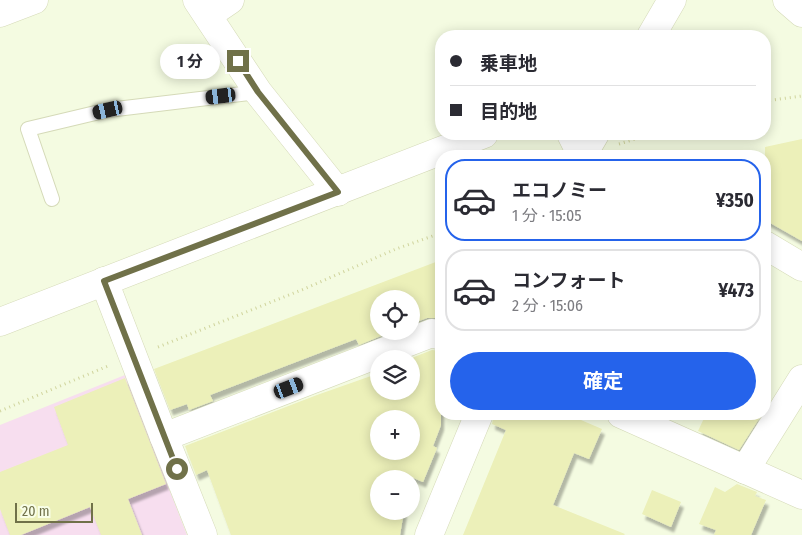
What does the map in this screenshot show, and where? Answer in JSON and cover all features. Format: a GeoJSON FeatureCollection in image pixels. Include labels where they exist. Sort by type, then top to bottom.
{"type":"FeatureCollection","features":[{"type":"Feature","properties":{"kind":"street"},"geometry":{"type":"LineString","coordinates":[[0,13],[34,0]]}},
{"type":"Feature","properties":{"kind":"street"},"geometry":{"type":"LineString","coordinates":[[230,0],[202,7],[258,92],[338,192]]}},
{"type":"Feature","properties":{"kind":"street"},"geometry":{"type":"LineString","coordinates":[[654,30],[672,0]]}},
{"type":"Feature","properties":{"kind":"street"},"geometry":{"type":"LineString","coordinates":[[787,0],[802,13]]}},
{"type":"Feature","properties":{"kind":"street"},"geometry":{"type":"LineString","coordinates":[[444,150],[469,140]]}},
{"type":"Feature","properties":{"kind":"street"},"geometry":{"type":"LineString","coordinates":[[0,322],[435,153]]}},
{"type":"Feature","properties":{"kind":"street"},"geometry":{"type":"LineString","coordinates":[[771,249],[802,267]]}},
{"type":"Feature","properties":{"kind":"street"},"geometry":{"type":"LineString","coordinates":[[104,281],[203,535]]}},
{"type":"Feature","properties":{"kind":"street"},"geometry":{"type":"LineString","coordinates":[[164,437],[432,333],[435,334]]}},
{"type":"Feature","properties":{"kind":"street"},"geometry":{"type":"LineString","coordinates":[[745,470],[802,379]]}},
{"type":"Feature","properties":{"kind":"street"},"geometry":{"type":"LineString","coordinates":[[430,535],[477,420]]}},
{"type":"Feature","properties":{"kind":"street"},"geometry":{"type":"LineString","coordinates":[[634,420],[802,495]]}},
{"type":"Feature","properties":{"kind":"lane"},"geometry":{"type":"LineString","coordinates":[[52,199],[28,129],[108,110],[258,92]]}},
{"type":"Feature","properties":{"kind":"path"},"geometry":{"type":"LineString","coordinates":[[771,100],[802,96]]}},
{"type":"Feature","properties":{"kind":"path"},"geometry":{"type":"LineString","coordinates":[[0,411],[304,289],[396,249],[435,235]]}},
{"type":"Feature","properties":{"kind":"shaded area"},"geometry":{"type":"Polygon","coordinates":[[[125,375],[187,535],[0,535],[0,425],[125,375]]]}},
{"type":"Feature","properties":{"kind":"building"},"geometry":{"type":"Polygon","coordinates":[[[802,139],[802,241],[771,223],[771,150],[765,150],[765,147],[802,139]]]}},
{"type":"Feature","properties":{"kind":"building"},"geometry":{"type":"Polygon","coordinates":[[[435,262],[435,318],[420,321],[420,290],[370,290],[371,340],[359,345],[356,339],[210,395],[213,401],[189,410],[187,404],[170,410],[154,369],[435,262]]]}},
{"type":"Feature","properties":{"kind":"building"},"geometry":{"type":"Polygon","coordinates":[[[435,350],[435,420],[441,420],[441,425],[433,446],[437,448],[423,482],[420,481],[420,470],[370,470],[370,520],[402,520],[400,535],[231,535],[207,470],[196,475],[185,446],[370,376],[370,400],[420,400],[420,355],[435,350]]]}},
{"type":"Feature","properties":{"kind":"building"},"geometry":{"type":"Polygon","coordinates":[[[125,378],[166,484],[128,499],[142,535],[101,535],[90,507],[21,535],[10,535],[0,509],[0,472],[68,445],[54,407],[125,378]]]}},
{"type":"Feature","properties":{"kind":"building"},"geometry":{"type":"Polygon","coordinates":[[[493,420],[581,420],[602,429],[589,459],[574,453],[553,505],[625,534],[463,535],[506,430],[492,424],[493,420]]]}},
{"type":"Feature","properties":{"kind":"building"},"geometry":{"type":"Polygon","coordinates":[[[703,420],[758,420],[739,450],[698,431],[703,420]]]}},
{"type":"Feature","properties":{"kind":"building"},"geometry":{"type":"Polygon","coordinates":[[[737,484],[757,492],[755,496],[766,500],[751,535],[714,535],[716,530],[699,524],[715,487],[725,492],[737,484]]]}},
{"type":"Feature","properties":{"kind":"building"},"geometry":{"type":"Polygon","coordinates":[[[652,490],[681,502],[671,527],[642,514],[652,490]]]}},
{"type":"Feature","properties":{"kind":"route"},"geometry":{"type":"LineString","coordinates":[[177,469],[104,281],[338,192],[258,92],[238,61]]}}]}
